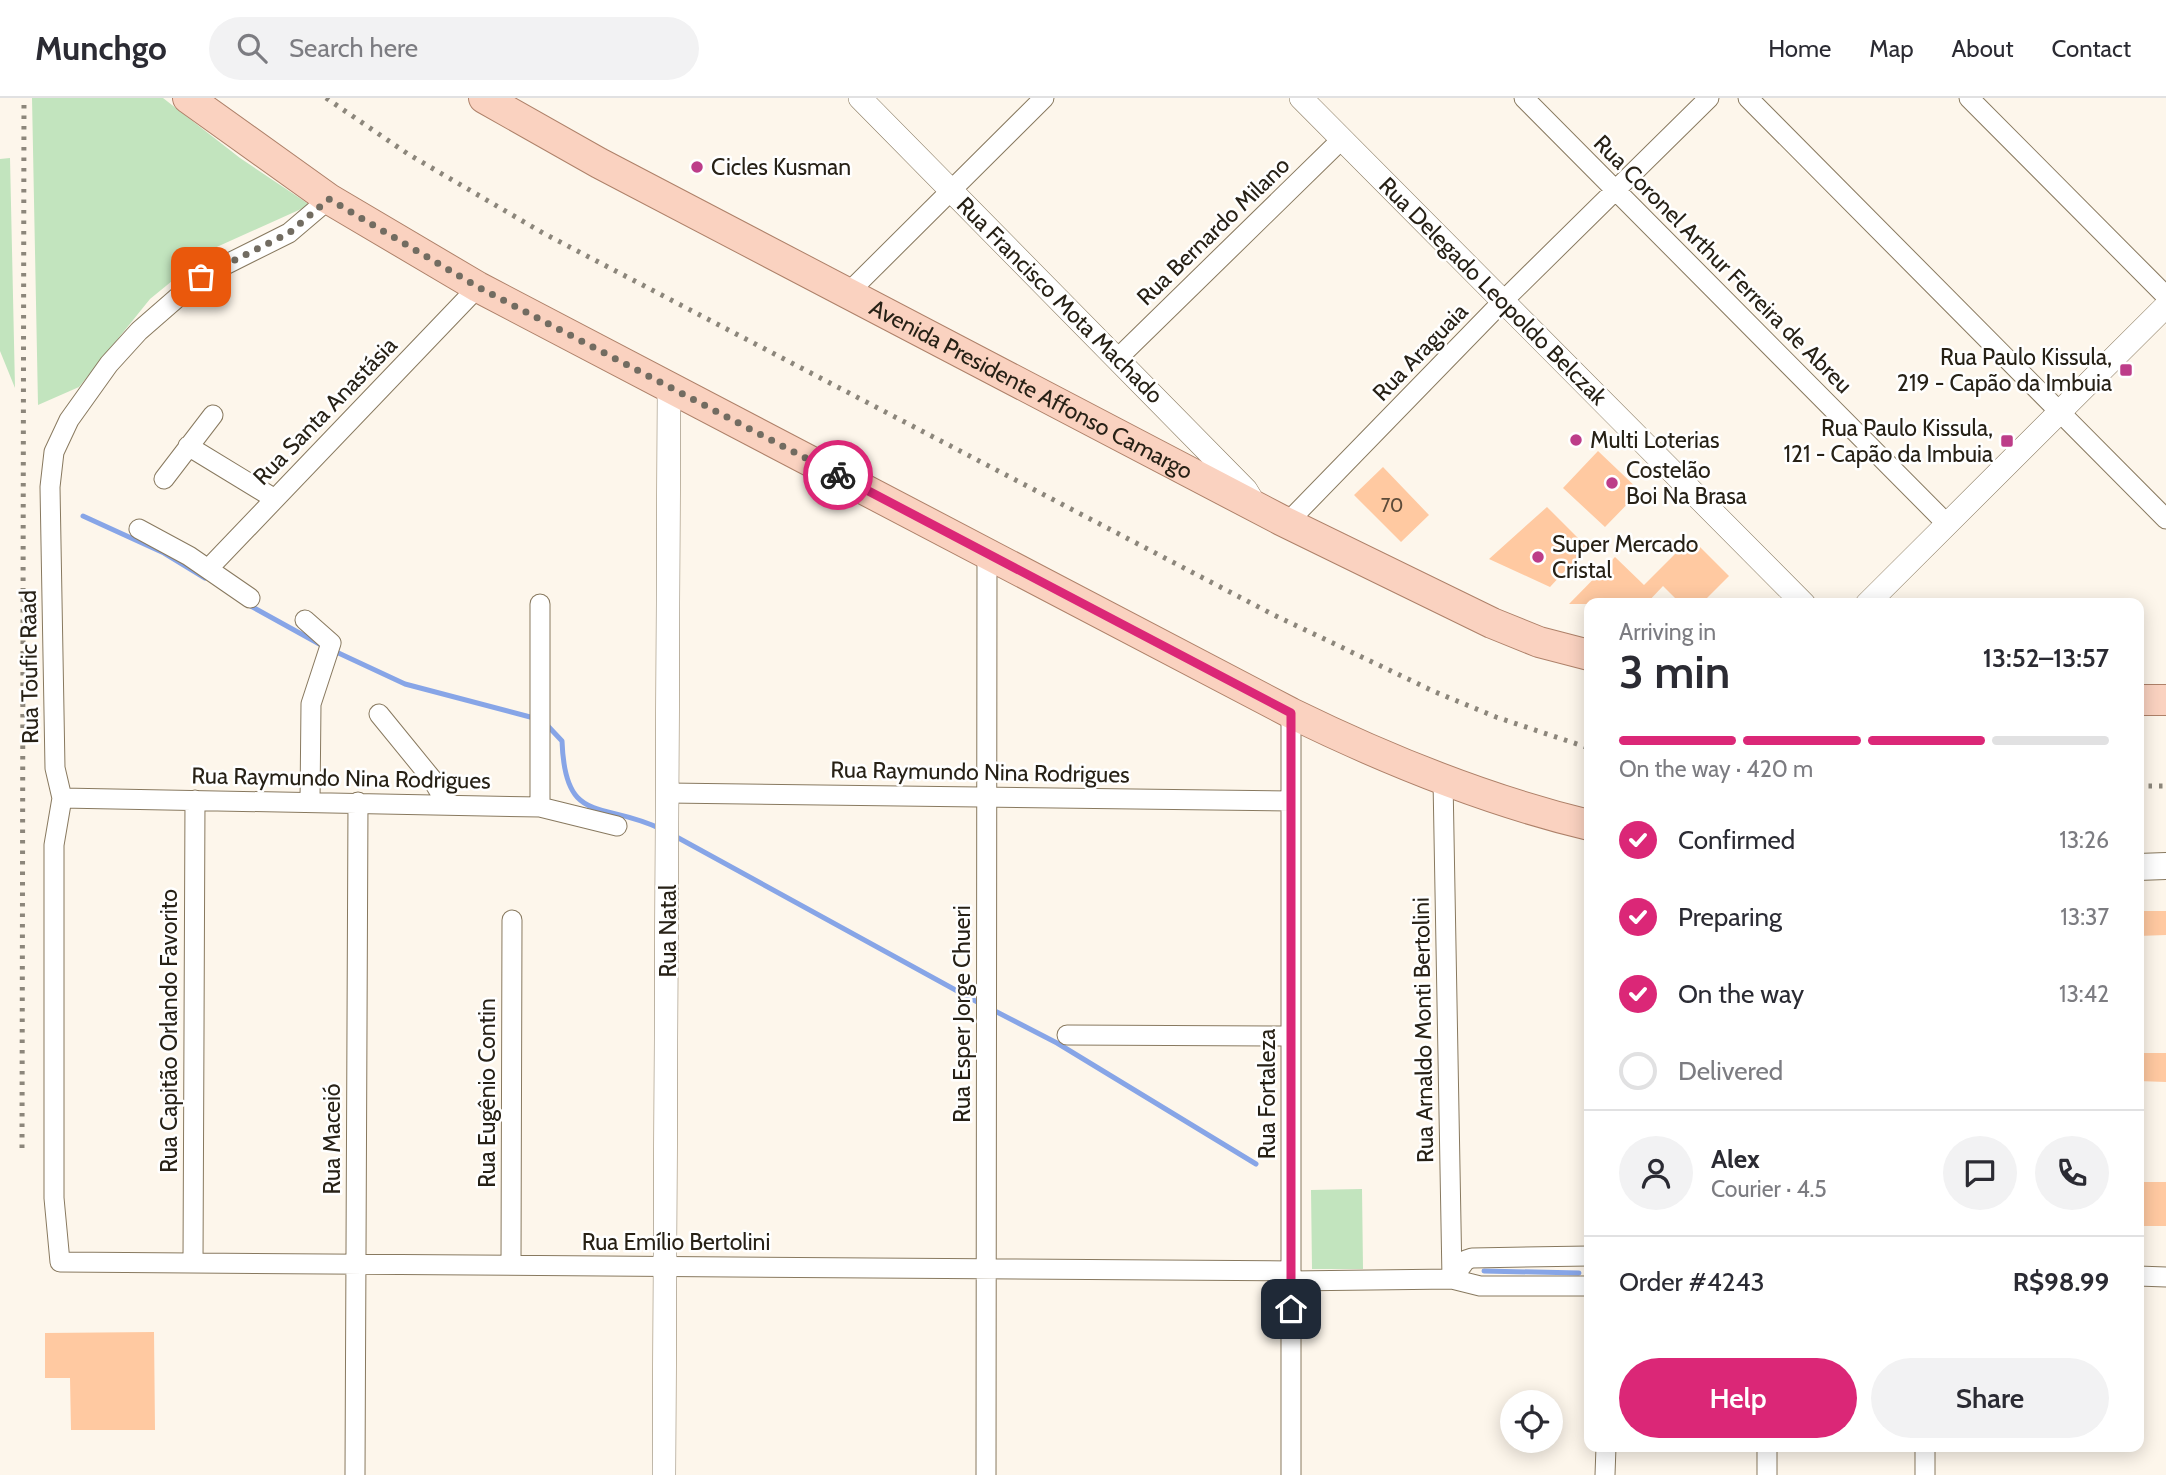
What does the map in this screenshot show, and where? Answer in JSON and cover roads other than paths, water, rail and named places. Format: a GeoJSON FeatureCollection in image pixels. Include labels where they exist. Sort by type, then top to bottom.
{"type":"FeatureCollection","features":[{"type":"Feature","properties":{"kind":"main road"},"geometry":{"type":"LineString","coordinates":[[188,98],[329,199],[478,287],[1291,713],[1369,750],[1443,780],[1529,809],[1584,824]]}},
{"type":"Feature","properties":{"kind":"main road","name":"Avenida Presidente Affonso Camargo"},"geometry":{"type":"LineString","coordinates":[[484,98],[551,137],[1287,523],[1492,623],[1539,642],[1584,654]]}},
{"type":"Feature","properties":{"kind":"main road"},"geometry":{"type":"LineString","coordinates":[[2144,700],[2166,700]]}},
{"type":"Feature","properties":{"kind":"main road"},"geometry":{"type":"LineString","coordinates":[[2144,867],[2166,866]]}},
{"type":"Feature","properties":{"kind":"street","name":"Rua Francisco Mota Machado"},"geometry":{"type":"LineString","coordinates":[[860,98],[1118,357],[1246,490],[1256,506]]}},
{"type":"Feature","properties":{"kind":"street"},"geometry":{"type":"LineString","coordinates":[[849,292],[1044,98]]}},
{"type":"Feature","properties":{"kind":"street","name":"Rua Delegado Leopoldo Belczak"},"geometry":{"type":"LineString","coordinates":[[1301,98],[1798,598]]}},
{"type":"Feature","properties":{"kind":"street","name":"Rua Coronel Arthur Ferreira de Abreu"},"geometry":{"type":"LineString","coordinates":[[1524,98],[1947,524]]}},
{"type":"Feature","properties":{"kind":"street","name":"Rua Araguaia"},"geometry":{"type":"LineString","coordinates":[[1287,523],[1503,301],[1709,98]]}},
{"type":"Feature","properties":{"kind":"street"},"geometry":{"type":"LineString","coordinates":[[1748,98],[2166,519]]}},
{"type":"Feature","properties":{"kind":"street"},"geometry":{"type":"LineString","coordinates":[[1969,98],[2166,296]]}},
{"type":"Feature","properties":{"kind":"street","name":"Rua Bernardo Milano"},"geometry":{"type":"LineString","coordinates":[[1118,357],[1342,139]]}},
{"type":"Feature","properties":{"kind":"street","name":"Rua Toufic Raad"},"geometry":{"type":"LineString","coordinates":[[60,1262],[54,1198],[53,866],[62,798],[55,768],[50,487],[54,452],[83,399],[109,364],[169,303],[219,266],[289,233],[329,199]]}},
{"type":"Feature","properties":{"kind":"street","name":"Rua Santa Anastásia"},"geometry":{"type":"LineString","coordinates":[[208,569],[478,287]]}},
{"type":"Feature","properties":{"kind":"street"},"geometry":{"type":"LineString","coordinates":[[1873,598],[2166,306]]}},
{"type":"Feature","properties":{"kind":"street","name":"Rua Natal"},"geometry":{"type":"LineString","coordinates":[[664,1475],[669,386]]}},
{"type":"Feature","properties":{"kind":"street"},"geometry":{"type":"LineString","coordinates":[[164,479],[213,415]]}},
{"type":"Feature","properties":{"kind":"street"},"geometry":{"type":"LineString","coordinates":[[188,446],[275,499]]}},
{"type":"Feature","properties":{"kind":"street"},"geometry":{"type":"LineString","coordinates":[[139,528],[250,597]]}},
{"type":"Feature","properties":{"kind":"street","name":"Rua Esper Jorge Chueri"},"geometry":{"type":"LineString","coordinates":[[986,553],[986,1475]]}},
{"type":"Feature","properties":{"kind":"street"},"geometry":{"type":"LineString","coordinates":[[540,604],[540,807]]}},
{"type":"Feature","properties":{"kind":"street"},"geometry":{"type":"LineString","coordinates":[[305,620],[328,652],[312,704],[310,802]]}},
{"type":"Feature","properties":{"kind":"street","name":"Rua Fortaleza"},"geometry":{"type":"LineString","coordinates":[[1291,713],[1291,1475]]}},
{"type":"Feature","properties":{"kind":"street"},"geometry":{"type":"LineString","coordinates":[[379,714],[432,779],[447,804]]}},
{"type":"Feature","properties":{"kind":"street","name":"Rua Arnaldo Monti Bertolini"},"geometry":{"type":"LineString","coordinates":[[1443,780],[1452,1279]]}},
{"type":"Feature","properties":{"kind":"street","name":"Rua Raymundo Nina Rodrigues"},"geometry":{"type":"LineString","coordinates":[[668,803],[986,797],[1291,801]]}},
{"type":"Feature","properties":{"kind":"street","name":"Rua Raymundo Nina Rodrigues"},"geometry":{"type":"LineString","coordinates":[[62,798],[540,807],[617,826]]}},
{"type":"Feature","properties":{"kind":"street","name":"Rua Capitão Orlando Favorito"},"geometry":{"type":"LineString","coordinates":[[192,1263],[195,800]]}},
{"type":"Feature","properties":{"kind":"street","name":"Rua Maceió"},"geometry":{"type":"LineString","coordinates":[[355,1475],[358,802]]}},
{"type":"Feature","properties":{"kind":"street","name":"Rua Eugênio Contin"},"geometry":{"type":"LineString","coordinates":[[511,1265],[512,920]]}},
{"type":"Feature","properties":{"kind":"street"},"geometry":{"type":"LineString","coordinates":[[1067,1035],[1291,1036]]}},
{"type":"Feature","properties":{"kind":"street"},"geometry":{"type":"LineString","coordinates":[[1452,1279],[1466,1260],[1472,1258],[1584,1256]]}},
{"type":"Feature","properties":{"kind":"street","name":"Rua Emílio Bertolini"},"geometry":{"type":"LineString","coordinates":[[60,1262],[986,1269],[1452,1279],[1480,1286],[1584,1286]]}},
{"type":"Feature","properties":{"kind":"street"},"geometry":{"type":"LineString","coordinates":[[2144,1276],[2166,1277]]}},
{"type":"Feature","properties":{"kind":"street"},"geometry":{"type":"LineString","coordinates":[[1605,1452],[1605,1475]]}},
{"type":"Feature","properties":{"kind":"street"},"geometry":{"type":"LineString","coordinates":[[1767,1452],[1767,1475]]}},
{"type":"Feature","properties":{"kind":"street"},"geometry":{"type":"LineString","coordinates":[[1925,1452],[1925,1475]]}},
{"type":"Feature","properties":{"kind":"waterway"},"geometry":{"type":"LineString","coordinates":[[83,516],[164,553],[205,578]]}},
{"type":"Feature","properties":{"kind":"waterway"},"geometry":{"type":"LineString","coordinates":[[249,605],[323,646]]}},
{"type":"Feature","properties":{"kind":"waterway"},"geometry":{"type":"LineString","coordinates":[[332,650],[405,684],[534,718]]}},
{"type":"Feature","properties":{"kind":"waterway"},"geometry":{"type":"LineString","coordinates":[[546,724],[562,741],[570,787],[579,799],[590,806],[661,829]]}},
{"type":"Feature","properties":{"kind":"waterway"},"geometry":{"type":"LineString","coordinates":[[673,835],[981,1004]]}},
{"type":"Feature","properties":{"kind":"waterway"},"geometry":{"type":"LineString","coordinates":[[993,1010],[1057,1043],[1256,1164]]}},
{"type":"Feature","properties":{"kind":"waterway"},"geometry":{"type":"LineString","coordinates":[[1484,1271],[1579,1273]]}},
{"type":"Feature","properties":{"kind":"railway"},"geometry":{"type":"LineString","coordinates":[[22,1148],[24,98]]}},
{"type":"Feature","properties":{"kind":"railway"},"geometry":{"type":"LineString","coordinates":[[326,98],[408,154],[543,233],[1272,614],[1433,691],[1496,717],[1584,746]]}},
{"type":"Feature","properties":{"kind":"railway"},"geometry":{"type":"LineString","coordinates":[[2144,786],[2166,786]]}},
{"type":"Feature","properties":{"kind":"place","name":"Cicles Kusman"},"geometry":{"type":"Point","coordinates":[697,167]}},
{"type":"Feature","properties":{"kind":"place","name":"Rua Paulo Kissula, 219 - Capão da Imbuia"},"geometry":{"type":"Point","coordinates":[2126,370]}},
{"type":"Feature","properties":{"kind":"place","name":"Multi Loterias"},"geometry":{"type":"Point","coordinates":[1576,440]}},
{"type":"Feature","properties":{"kind":"place","name":"Rua Paulo Kissula, 121 - Capão da Imbuia"},"geometry":{"type":"Point","coordinates":[2007,441]}},
{"type":"Feature","properties":{"kind":"place","name":"Costelão Boi Na Brasa"},"geometry":{"type":"Point","coordinates":[1612,483]}},
{"type":"Feature","properties":{"kind":"place","name":"Super Mercado Cristal"},"geometry":{"type":"Point","coordinates":[1538,557]}}]}
